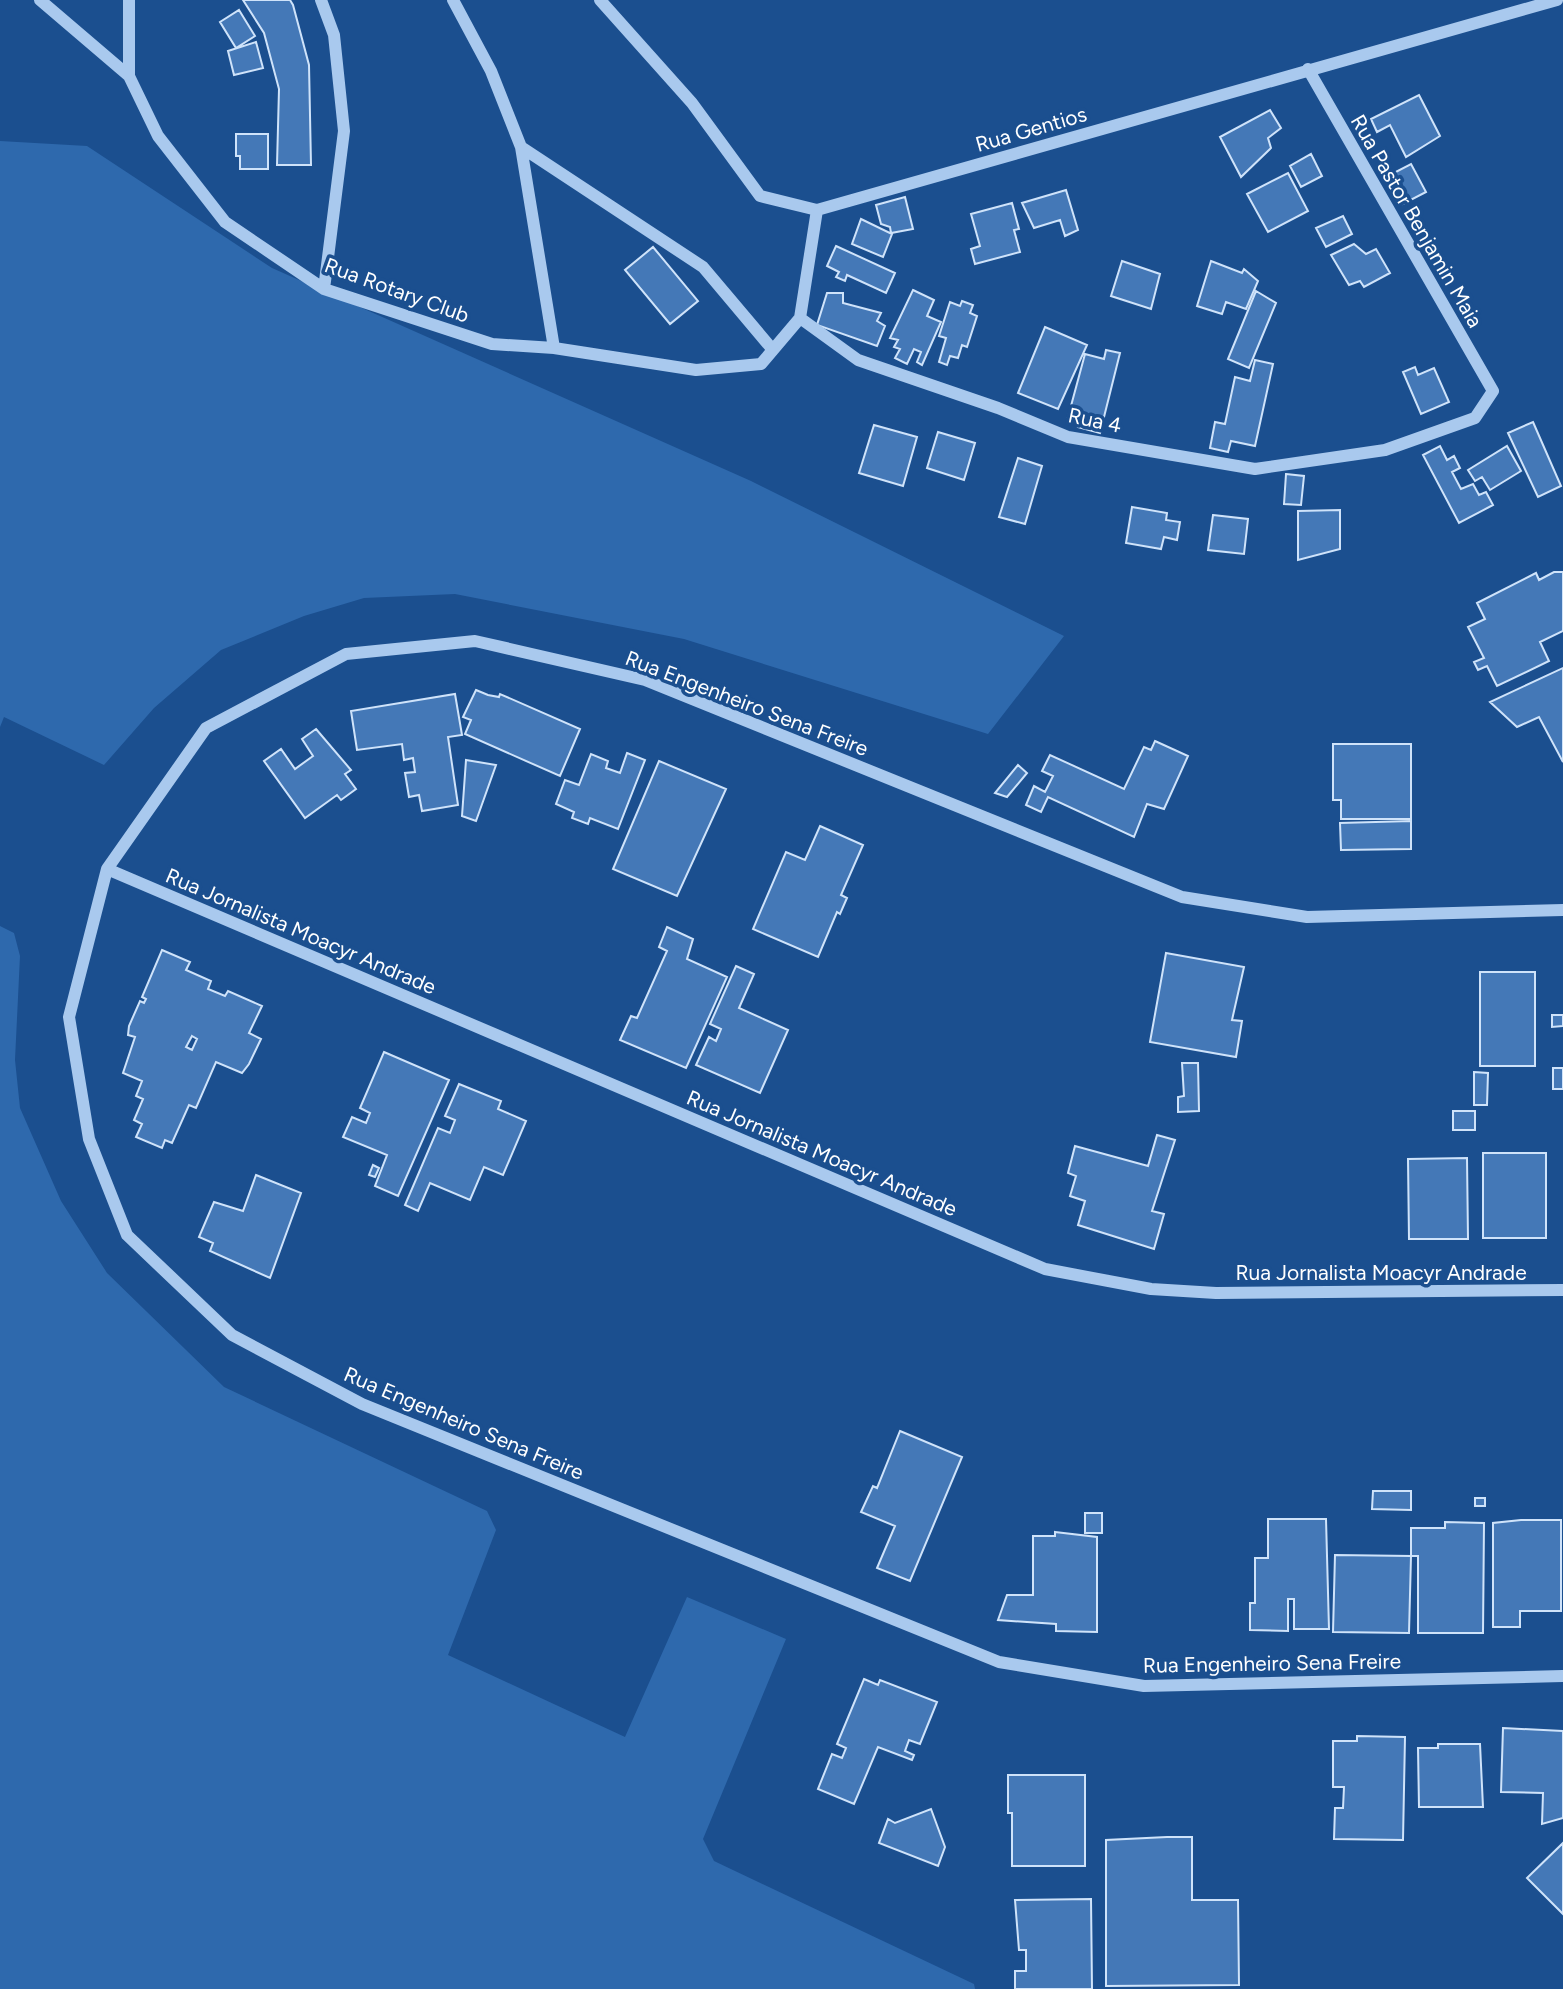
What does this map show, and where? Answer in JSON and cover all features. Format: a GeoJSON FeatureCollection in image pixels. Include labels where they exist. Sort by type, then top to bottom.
{"type":"FeatureCollection","features":[{"type":"Feature","properties":{"kind":"street","name":"Rua Rotary Club"},"geometry":{"type":"LineString","coordinates":[[40,0],[129,76],[158,135],[225,222],[324,289],[492,344],[554,348],[696,370],[761,364],[800,318]]}},
{"type":"Feature","properties":{"kind":"street"},"geometry":{"type":"LineString","coordinates":[[129,0],[129,76]]}},
{"type":"Feature","properties":{"kind":"street"},"geometry":{"type":"LineString","coordinates":[[321,0],[334,35],[344,131],[324,289]]}},
{"type":"Feature","properties":{"kind":"street"},"geometry":{"type":"LineString","coordinates":[[453,0],[491,71],[521,147],[554,348]]}},
{"type":"Feature","properties":{"kind":"street","name":"Rua Gentios"},"geometry":{"type":"LineString","coordinates":[[600,0],[692,103],[760,196],[817,210],[1557,0]]}},
{"type":"Feature","properties":{"kind":"street","name":"Rua Pastor Benjamin Maia"},"geometry":{"type":"LineString","coordinates":[[1308,69],[1493,391]]}},
{"type":"Feature","properties":{"kind":"street"},"geometry":{"type":"LineString","coordinates":[[521,147],[703,267],[773,350]]}},
{"type":"Feature","properties":{"kind":"street"},"geometry":{"type":"LineString","coordinates":[[800,318],[817,210]]}},
{"type":"Feature","properties":{"kind":"street","name":"Rua 4"},"geometry":{"type":"LineString","coordinates":[[800,318],[858,360],[998,408],[1068,437],[1255,469],[1385,450],[1475,418],[1493,391]]}},
{"type":"Feature","properties":{"kind":"street","name":"Rua Engenheiro Sena Freire"},"geometry":{"type":"LineString","coordinates":[[1563,910],[1307,917],[1182,897],[645,680],[475,641],[346,654],[206,728],[107,869],[69,1017],[89,1139],[127,1235],[232,1335],[362,1404],[999,1662],[1144,1686],[1563,1676]]}},
{"type":"Feature","properties":{"kind":"street","name":"Rua Jornalista Moacyr Andrade"},"geometry":{"type":"LineString","coordinates":[[107,869],[1045,1269],[1151,1289],[1216,1293],[1563,1290]]}},
{"type":"Feature","properties":{"kind":"shaded area"},"geometry":{"type":"Polygon","coordinates":[[[0,141],[87,146],[272,268],[751,481],[1064,636],[988,734],[684,639],[455,594],[364,598],[304,616],[221,650],[154,708],[104,765],[4,717],[0,727],[0,141]]]}},
{"type":"Feature","properties":{"kind":"shaded area"},"geometry":{"type":"Polygon","coordinates":[[[0,926],[14,933],[20,956],[15,1060],[20,1108],[61,1201],[107,1273],[224,1387],[487,1511],[496,1530],[448,1655],[625,1737],[687,1597],[786,1639],[703,1839],[714,1861],[974,1984],[975,1989],[0,1989],[0,926]]]}},
{"type":"Feature","properties":{"kind":"building"},"geometry":{"type":"Polygon","coordinates":[[[243,0],[290,0],[293,5],[309,65],[311,165],[277,165],[279,89],[264,33],[243,0]]]}},
{"type":"Feature","properties":{"kind":"building"},"geometry":{"type":"Polygon","coordinates":[[[239,10],[255,36],[236,48],[220,22],[239,10]]]}},
{"type":"Feature","properties":{"kind":"building"},"geometry":{"type":"Polygon","coordinates":[[[256,42],[263,68],[234,75],[228,51],[256,42]]]}},
{"type":"Feature","properties":{"kind":"building"},"geometry":{"type":"Polygon","coordinates":[[[1419,95],[1440,136],[1406,157],[1390,125],[1377,132],[1371,119],[1419,95]]]}},
{"type":"Feature","properties":{"kind":"building"},"geometry":{"type":"Polygon","coordinates":[[[1270,110],[1281,128],[1268,138],[1271,148],[1241,177],[1220,137],[1270,110]]]}},
{"type":"Feature","properties":{"kind":"building"},"geometry":{"type":"Polygon","coordinates":[[[236,134],[268,134],[268,169],[240,169],[240,156],[236,156],[236,134]]]}},
{"type":"Feature","properties":{"kind":"building"},"geometry":{"type":"Polygon","coordinates":[[[1311,154],[1322,176],[1301,187],[1290,166],[1311,154]]]}},
{"type":"Feature","properties":{"kind":"building"},"geometry":{"type":"Polygon","coordinates":[[[1411,164],[1426,192],[1403,204],[1388,176],[1411,164]]]}},
{"type":"Feature","properties":{"kind":"building"},"geometry":{"type":"Polygon","coordinates":[[[1288,173],[1308,211],[1268,232],[1247,194],[1288,173]]]}},
{"type":"Feature","properties":{"kind":"building"},"geometry":{"type":"Polygon","coordinates":[[[1066,190],[1078,230],[1065,236],[1060,220],[1034,228],[1022,203],[1066,190]]]}},
{"type":"Feature","properties":{"kind":"building"},"geometry":{"type":"Polygon","coordinates":[[[905,197],[913,229],[891,233],[890,227],[881,224],[876,205],[905,197]]]}},
{"type":"Feature","properties":{"kind":"building"},"geometry":{"type":"Polygon","coordinates":[[[1012,203],[1019,229],[1014,230],[1020,252],[975,264],[971,249],[980,246],[971,214],[1012,203]]]}},
{"type":"Feature","properties":{"kind":"building"},"geometry":{"type":"Polygon","coordinates":[[[1343,216],[1352,234],[1326,247],[1316,228],[1343,216]]]}},
{"type":"Feature","properties":{"kind":"building"},"geometry":{"type":"Polygon","coordinates":[[[861,219],[892,234],[883,257],[852,244],[861,219]]]}},
{"type":"Feature","properties":{"kind":"building"},"geometry":{"type":"Polygon","coordinates":[[[1354,244],[1366,254],[1376,249],[1390,273],[1364,287],[1360,281],[1349,285],[1331,255],[1354,244]]]}},
{"type":"Feature","properties":{"kind":"building"},"geometry":{"type":"Polygon","coordinates":[[[836,246],[895,273],[886,293],[847,275],[845,281],[836,277],[839,272],[827,266],[836,246]]]}},
{"type":"Feature","properties":{"kind":"building"},"geometry":{"type":"Polygon","coordinates":[[[653,247],[698,301],[670,324],[625,270],[653,247]]]}},
{"type":"Feature","properties":{"kind":"building"},"geometry":{"type":"Polygon","coordinates":[[[1122,261],[1160,274],[1151,309],[1111,296],[1122,261]]]}},
{"type":"Feature","properties":{"kind":"building"},"geometry":{"type":"Polygon","coordinates":[[[1211,261],[1242,273],[1244,269],[1258,281],[1246,309],[1226,302],[1222,314],[1197,306],[1211,261]]]}},
{"type":"Feature","properties":{"kind":"building"},"geometry":{"type":"Polygon","coordinates":[[[913,290],[934,300],[927,316],[941,322],[922,365],[917,362],[921,352],[914,349],[907,364],[895,358],[900,349],[894,347],[898,340],[890,338],[913,290]]]}},
{"type":"Feature","properties":{"kind":"building"},"geometry":{"type":"Polygon","coordinates":[[[1256,291],[1276,303],[1249,368],[1228,359],[1256,291]]]}},
{"type":"Feature","properties":{"kind":"building"},"geometry":{"type":"Polygon","coordinates":[[[827,293],[843,293],[843,303],[881,313],[877,321],[885,326],[877,346],[817,325],[827,293]]]}},
{"type":"Feature","properties":{"kind":"building"},"geometry":{"type":"Polygon","coordinates":[[[962,301],[973,305],[970,313],[977,316],[967,347],[962,345],[958,358],[950,356],[947,365],[939,362],[946,338],[939,336],[950,302],[960,306],[962,301]]]}},
{"type":"Feature","properties":{"kind":"building"},"geometry":{"type":"Polygon","coordinates":[[[1045,327],[1087,345],[1058,409],[1018,393],[1045,327]]]}},
{"type":"Feature","properties":{"kind":"building"},"geometry":{"type":"Polygon","coordinates":[[[1106,350],[1120,353],[1100,433],[1078,427],[1080,420],[1068,417],[1085,354],[1104,359],[1106,350]]]}},
{"type":"Feature","properties":{"kind":"building"},"geometry":{"type":"Polygon","coordinates":[[[1255,360],[1273,364],[1255,446],[1231,441],[1228,452],[1210,448],[1215,422],[1225,424],[1235,377],[1250,381],[1255,360]]]}},
{"type":"Feature","properties":{"kind":"building"},"geometry":{"type":"Polygon","coordinates":[[[1415,367],[1418,375],[1434,368],[1449,402],[1421,414],[1403,372],[1415,367]]]}},
{"type":"Feature","properties":{"kind":"building"},"geometry":{"type":"Polygon","coordinates":[[[1533,422],[1561,486],[1538,497],[1508,433],[1533,422]]]}},
{"type":"Feature","properties":{"kind":"building"},"geometry":{"type":"Polygon","coordinates":[[[874,425],[917,437],[903,486],[859,473],[874,425]]]}},
{"type":"Feature","properties":{"kind":"building"},"geometry":{"type":"Polygon","coordinates":[[[938,432],[975,443],[964,480],[927,468],[938,432]]]}},
{"type":"Feature","properties":{"kind":"building"},"geometry":{"type":"Polygon","coordinates":[[[1440,446],[1447,460],[1454,456],[1460,468],[1452,472],[1461,489],[1473,484],[1479,495],[1486,492],[1493,505],[1459,523],[1423,455],[1440,446]]]}},
{"type":"Feature","properties":{"kind":"building"},"geometry":{"type":"Polygon","coordinates":[[[1507,446],[1521,471],[1490,490],[1482,477],[1475,481],[1468,470],[1507,446]]]}},
{"type":"Feature","properties":{"kind":"building"},"geometry":{"type":"Polygon","coordinates":[[[1018,458],[1042,466],[1025,524],[999,517],[1018,458]]]}},
{"type":"Feature","properties":{"kind":"building"},"geometry":{"type":"Polygon","coordinates":[[[1286,474],[1304,476],[1301,505],[1284,504],[1286,474]]]}},
{"type":"Feature","properties":{"kind":"building"},"geometry":{"type":"Polygon","coordinates":[[[1132,507],[1167,513],[1166,520],[1180,522],[1177,540],[1164,537],[1161,549],[1126,543],[1132,507]]]}},
{"type":"Feature","properties":{"kind":"building"},"geometry":{"type":"Polygon","coordinates":[[[1340,510],[1340,549],[1298,560],[1298,511],[1340,510]]]}},
{"type":"Feature","properties":{"kind":"building"},"geometry":{"type":"Polygon","coordinates":[[[1213,515],[1248,519],[1244,554],[1208,550],[1213,515]]]}},
{"type":"Feature","properties":{"kind":"building"},"geometry":{"type":"Polygon","coordinates":[[[1554,572],[1563,572],[1563,631],[1540,642],[1549,661],[1497,686],[1487,666],[1478,670],[1474,662],[1484,658],[1468,627],[1485,619],[1477,603],[1536,573],[1539,580],[1554,572]]]}},
{"type":"Feature","properties":{"kind":"building"},"geometry":{"type":"Polygon","coordinates":[[[1563,668],[1563,762],[1539,717],[1517,727],[1490,702],[1563,668]]]}},
{"type":"Feature","properties":{"kind":"building"},"geometry":{"type":"Polygon","coordinates":[[[476,690],[499,697],[500,694],[580,729],[560,776],[465,734],[471,720],[463,717],[476,690]]]}},
{"type":"Feature","properties":{"kind":"building"},"geometry":{"type":"Polygon","coordinates":[[[455,694],[462,735],[448,737],[458,805],[422,811],[419,795],[409,797],[405,773],[415,772],[413,758],[404,760],[402,744],[357,750],[351,711],[455,694]]]}},
{"type":"Feature","properties":{"kind":"building"},"geometry":{"type":"Polygon","coordinates":[[[316,729],[351,770],[345,774],[356,789],[341,800],[337,795],[305,818],[264,761],[281,749],[295,769],[313,756],[302,739],[316,729]]]}},
{"type":"Feature","properties":{"kind":"building"},"geometry":{"type":"Polygon","coordinates":[[[1155,741],[1188,756],[1164,809],[1147,804],[1134,837],[1048,797],[1041,812],[1026,805],[1034,786],[1045,792],[1053,776],[1042,771],[1050,755],[1124,789],[1144,747],[1151,750],[1155,741]]]}},
{"type":"Feature","properties":{"kind":"building"},"geometry":{"type":"Polygon","coordinates":[[[1333,744],[1411,744],[1411,819],[1341,819],[1341,800],[1333,800],[1333,744]]]}},
{"type":"Feature","properties":{"kind":"building"},"geometry":{"type":"Polygon","coordinates":[[[627,753],[645,760],[618,829],[590,818],[588,824],[572,818],[574,812],[556,804],[565,780],[579,785],[591,754],[608,761],[606,768],[620,773],[627,753]]]}},
{"type":"Feature","properties":{"kind":"building"},"geometry":{"type":"Polygon","coordinates":[[[466,760],[496,765],[476,821],[462,816],[466,760]]]}},
{"type":"Feature","properties":{"kind":"building"},"geometry":{"type":"Polygon","coordinates":[[[659,761],[726,789],[677,896],[613,869],[659,761]]]}},
{"type":"Feature","properties":{"kind":"building"},"geometry":{"type":"Polygon","coordinates":[[[1018,765],[1027,773],[1007,797],[995,793],[1018,765]]]}},
{"type":"Feature","properties":{"kind":"building"},"geometry":{"type":"Polygon","coordinates":[[[1411,821],[1411,849],[1341,850],[1340,823],[1411,821]]]}},
{"type":"Feature","properties":{"kind":"building"},"geometry":{"type":"Polygon","coordinates":[[[820,826],[863,845],[841,895],[847,898],[840,914],[837,912],[818,957],[753,929],[786,852],[805,860],[820,826]]]}},
{"type":"Feature","properties":{"kind":"building"},"geometry":{"type":"Polygon","coordinates":[[[667,927],[693,939],[687,959],[727,977],[686,1068],[620,1040],[631,1016],[637,1018],[667,951],[659,947],[667,927]]]}},
{"type":"Feature","properties":{"kind":"building"},"geometry":{"type":"Polygon","coordinates":[[[162,950],[190,962],[186,970],[211,981],[208,989],[225,996],[228,991],[262,1006],[249,1033],[261,1039],[249,1064],[242,1073],[216,1062],[196,1108],[189,1105],[172,1143],[165,1140],[162,1148],[136,1137],[142,1124],[134,1120],[143,1099],[136,1096],[142,1081],[123,1073],[135,1037],[128,1035],[129,1026],[140,1001],[144,1003],[146,999],[142,997],[162,950]],[[192,1036],[186,1047],[192,1050],[197,1039],[192,1036]]]}},
{"type":"Feature","properties":{"kind":"building"},"geometry":{"type":"Polygon","coordinates":[[[1166,953],[1244,967],[1232,1020],[1242,1021],[1236,1057],[1150,1042],[1166,953]]]}},
{"type":"Feature","properties":{"kind":"building"},"geometry":{"type":"Polygon","coordinates":[[[736,966],[754,974],[739,1008],[788,1030],[760,1093],[696,1065],[709,1037],[716,1041],[721,1029],[710,1024],[736,966]]]}},
{"type":"Feature","properties":{"kind":"building"},"geometry":{"type":"Polygon","coordinates":[[[1480,972],[1535,972],[1535,1066],[1480,1066],[1480,972]]]}},
{"type":"Feature","properties":{"kind":"building"},"geometry":{"type":"Polygon","coordinates":[[[1552,1015],[1563,1015],[1563,1026],[1552,1027],[1552,1015]]]}},
{"type":"Feature","properties":{"kind":"building"},"geometry":{"type":"Polygon","coordinates":[[[384,1052],[449,1080],[398,1196],[375,1186],[387,1155],[343,1137],[352,1117],[366,1123],[370,1113],[360,1108],[384,1052]]]}},
{"type":"Feature","properties":{"kind":"building"},"geometry":{"type":"Polygon","coordinates":[[[1182,1063],[1198,1063],[1199,1111],[1178,1112],[1178,1097],[1184,1096],[1182,1063]]]}},
{"type":"Feature","properties":{"kind":"building"},"geometry":{"type":"Polygon","coordinates":[[[1553,1068],[1563,1068],[1563,1089],[1553,1089],[1553,1068]]]}},
{"type":"Feature","properties":{"kind":"building"},"geometry":{"type":"Polygon","coordinates":[[[1474,1072],[1488,1073],[1487,1105],[1474,1105],[1474,1072]]]}},
{"type":"Feature","properties":{"kind":"building"},"geometry":{"type":"Polygon","coordinates":[[[459,1084],[501,1101],[498,1109],[526,1121],[503,1175],[484,1167],[470,1200],[430,1183],[418,1211],[405,1205],[438,1128],[450,1133],[455,1120],[445,1116],[459,1084]]]}},
{"type":"Feature","properties":{"kind":"building"},"geometry":{"type":"Polygon","coordinates":[[[1453,1111],[1475,1111],[1475,1130],[1453,1130],[1453,1111]]]}},
{"type":"Feature","properties":{"kind":"building"},"geometry":{"type":"Polygon","coordinates":[[[1157,1135],[1175,1140],[1152,1211],[1164,1214],[1154,1249],[1078,1225],[1085,1201],[1070,1196],[1076,1176],[1068,1173],[1075,1146],[1148,1166],[1157,1135]]]}},
{"type":"Feature","properties":{"kind":"building"},"geometry":{"type":"Polygon","coordinates":[[[1483,1153],[1546,1153],[1546,1238],[1483,1238],[1483,1153]]]}},
{"type":"Feature","properties":{"kind":"building"},"geometry":{"type":"Polygon","coordinates":[[[1467,1158],[1468,1239],[1409,1239],[1408,1159],[1467,1158]]]}},
{"type":"Feature","properties":{"kind":"building"},"geometry":{"type":"Polygon","coordinates":[[[373,1165],[379,1168],[375,1177],[369,1175],[373,1165]]]}},
{"type":"Feature","properties":{"kind":"building"},"geometry":{"type":"Polygon","coordinates":[[[256,1175],[301,1193],[270,1278],[210,1251],[213,1243],[199,1237],[214,1202],[243,1211],[256,1175]]]}},
{"type":"Feature","properties":{"kind":"building"},"geometry":{"type":"Polygon","coordinates":[[[900,1431],[962,1457],[910,1581],[877,1568],[895,1526],[861,1512],[873,1486],[877,1488],[900,1431]]]}},
{"type":"Feature","properties":{"kind":"building"},"geometry":{"type":"Polygon","coordinates":[[[1373,1491],[1411,1491],[1411,1510],[1372,1509],[1373,1491]]]}},
{"type":"Feature","properties":{"kind":"building"},"geometry":{"type":"Polygon","coordinates":[[[1475,1498],[1485,1498],[1485,1506],[1475,1506],[1475,1498]]]}},
{"type":"Feature","properties":{"kind":"building"},"geometry":{"type":"Polygon","coordinates":[[[1085,1513],[1102,1513],[1102,1533],[1085,1533],[1085,1513]]]}},
{"type":"Feature","properties":{"kind":"building"},"geometry":{"type":"Polygon","coordinates":[[[1268,1519],[1326,1519],[1329,1629],[1294,1629],[1294,1599],[1288,1599],[1288,1631],[1250,1630],[1250,1603],[1255,1603],[1255,1558],[1268,1558],[1268,1519]]]}},
{"type":"Feature","properties":{"kind":"building"},"geometry":{"type":"Polygon","coordinates":[[[1561,1520],[1561,1611],[1520,1611],[1520,1627],[1493,1627],[1493,1523],[1561,1520]]]}},
{"type":"Feature","properties":{"kind":"building"},"geometry":{"type":"Polygon","coordinates":[[[1445,1522],[1484,1523],[1483,1633],[1418,1633],[1418,1556],[1411,1556],[1411,1528],[1445,1528],[1445,1522]]]}},
{"type":"Feature","properties":{"kind":"building"},"geometry":{"type":"Polygon","coordinates":[[[1055,1532],[1097,1537],[1097,1632],[1056,1631],[1056,1624],[998,1620],[1007,1595],[1033,1595],[1033,1536],[1055,1536],[1055,1532]]]}},
{"type":"Feature","properties":{"kind":"building"},"geometry":{"type":"Polygon","coordinates":[[[1335,1555],[1411,1556],[1409,1633],[1333,1632],[1335,1555]]]}},
{"type":"Feature","properties":{"kind":"building"},"geometry":{"type":"Polygon","coordinates":[[[864,1679],[878,1685],[880,1680],[937,1702],[920,1744],[909,1740],[905,1751],[914,1755],[912,1760],[878,1747],[854,1804],[818,1789],[832,1754],[842,1758],[846,1748],[837,1744],[864,1679]]]}},
{"type":"Feature","properties":{"kind":"building"},"geometry":{"type":"Polygon","coordinates":[[[1503,1728],[1563,1731],[1563,1818],[1542,1824],[1543,1793],[1501,1792],[1503,1728]]]}},
{"type":"Feature","properties":{"kind":"building"},"geometry":{"type":"Polygon","coordinates":[[[1357,1736],[1405,1737],[1403,1840],[1334,1839],[1335,1808],[1343,1808],[1344,1787],[1333,1787],[1333,1741],[1357,1741],[1357,1736]]]}},
{"type":"Feature","properties":{"kind":"building"},"geometry":{"type":"Polygon","coordinates":[[[1438,1744],[1480,1744],[1483,1807],[1419,1807],[1418,1748],[1438,1748],[1438,1744]]]}},
{"type":"Feature","properties":{"kind":"building"},"geometry":{"type":"Polygon","coordinates":[[[1008,1775],[1085,1775],[1085,1866],[1012,1866],[1012,1813],[1008,1813],[1008,1775]]]}},
{"type":"Feature","properties":{"kind":"building"},"geometry":{"type":"Polygon","coordinates":[[[931,1809],[945,1847],[938,1866],[879,1843],[888,1819],[895,1823],[931,1809]]]}},
{"type":"Feature","properties":{"kind":"building"},"geometry":{"type":"Polygon","coordinates":[[[1192,1837],[1192,1900],[1238,1900],[1239,1985],[1106,1986],[1106,1840],[1192,1837]]]}},
{"type":"Feature","properties":{"kind":"building"},"geometry":{"type":"Polygon","coordinates":[[[1563,1843],[1563,1914],[1527,1878],[1563,1843]]]}},
{"type":"Feature","properties":{"kind":"building"},"geometry":{"type":"Polygon","coordinates":[[[1091,1899],[1092,1989],[1015,1989],[1015,1971],[1026,1971],[1026,1950],[1019,1950],[1015,1900],[1091,1899]]]}}]}
